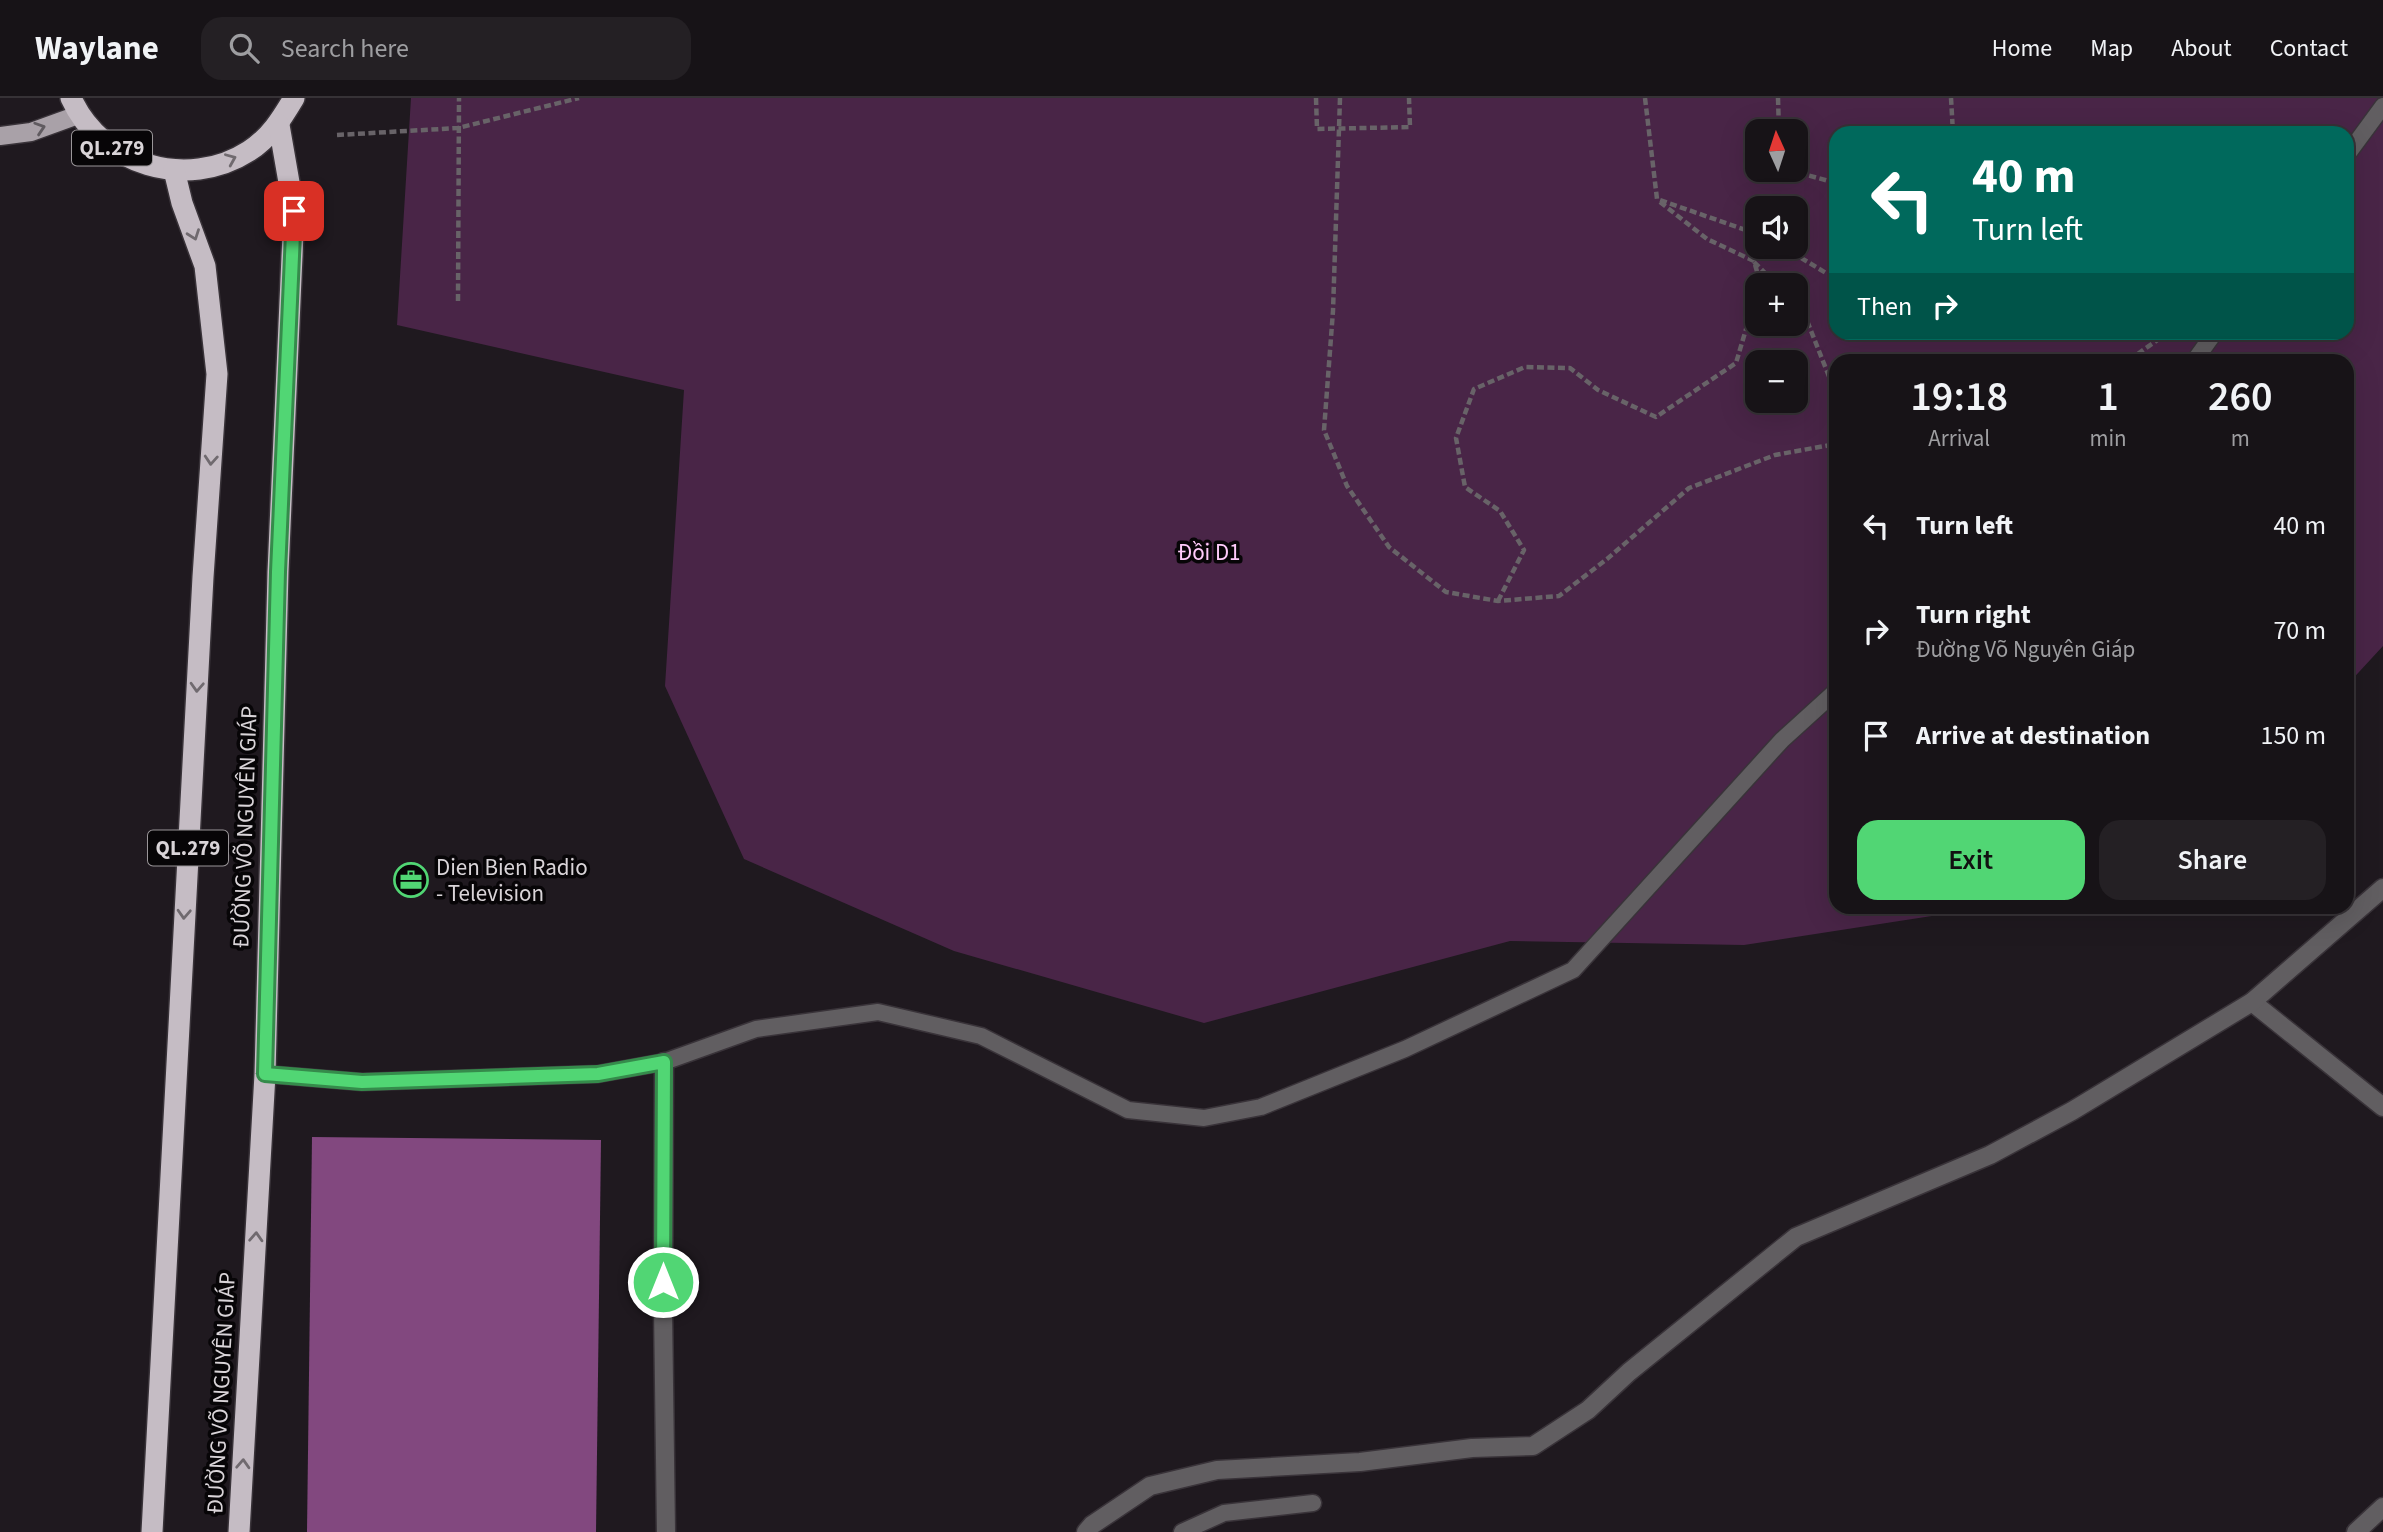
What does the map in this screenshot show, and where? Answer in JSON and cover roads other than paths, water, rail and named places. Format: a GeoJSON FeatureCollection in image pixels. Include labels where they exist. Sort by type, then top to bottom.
{"type":"FeatureCollection","features":[{"type":"Feature","properties":{"kind":"highway","name":"QL.279"},"geometry":{"type":"LineString","coordinates":[[74,106],[103,143],[135,162],[174,170],[213,167],[249,151],[279,125],[294,98]]}},
{"type":"Feature","properties":{"kind":"highway","name":"ĐƯỜNG VÕ NGUYÊN GIÁP"},"geometry":{"type":"LineString","coordinates":[[239,1532],[265,1074],[278,572],[294,211],[279,125]]}},
{"type":"Feature","properties":{"kind":"highway","name":"QL.279"},"geometry":{"type":"LineString","coordinates":[[152,1532],[202,591],[217,374],[205,266],[182,203],[174,170]]}},
{"type":"Feature","properties":{"kind":"main road"},"geometry":{"type":"LineString","coordinates":[[0,136],[31,132],[74,106]]}},
{"type":"Feature","properties":{"kind":"street"},"geometry":{"type":"LineString","coordinates":[[2354,913],[2383,888]]}},
{"type":"Feature","properties":{"kind":"street"},"geometry":{"type":"LineString","coordinates":[[1086,1532],[1092,1525],[1150,1486],[1217,1470],[1360,1462],[1472,1448],[1533,1446],[1588,1410],[1629,1372],[1796,1237],[1990,1155],[2072,1111],[2252,1002],[2353,914]]}},
{"type":"Feature","properties":{"kind":"street"},"geometry":{"type":"LineString","coordinates":[[2252,1002],[2383,1108]]}},
{"type":"Feature","properties":{"kind":"street"},"geometry":{"type":"LineString","coordinates":[[664,1062],[666,1532]]}},
{"type":"Feature","properties":{"kind":"street"},"geometry":{"type":"LineString","coordinates":[[2356,1532],[2383,1507]]}},
{"type":"Feature","properties":{"kind":"lane"},"geometry":{"type":"LineString","coordinates":[[2354,145],[2383,106]]}},
{"type":"Feature","properties":{"kind":"lane"},"geometry":{"type":"LineString","coordinates":[[265,1074],[362,1082],[598,1074],[664,1062],[756,1029],[878,1012],[981,1036],[1128,1110],[1204,1118],[1261,1107],[1405,1049],[1573,971],[1782,740],[1829,697]]}},
{"type":"Feature","properties":{"kind":"lane"},"geometry":{"type":"LineString","coordinates":[[1182,1532],[1224,1513],[1313,1503]]}},
{"type":"Feature","properties":{"kind":"place","name":"Dien Bien Radio - Television"},"geometry":{"type":"Point","coordinates":[411,880]}},
{"type":"Feature","properties":{"kind":"park label","name":"Đồi D1"},"geometry":{"type":"Point","coordinates":[1209,552]}}]}
